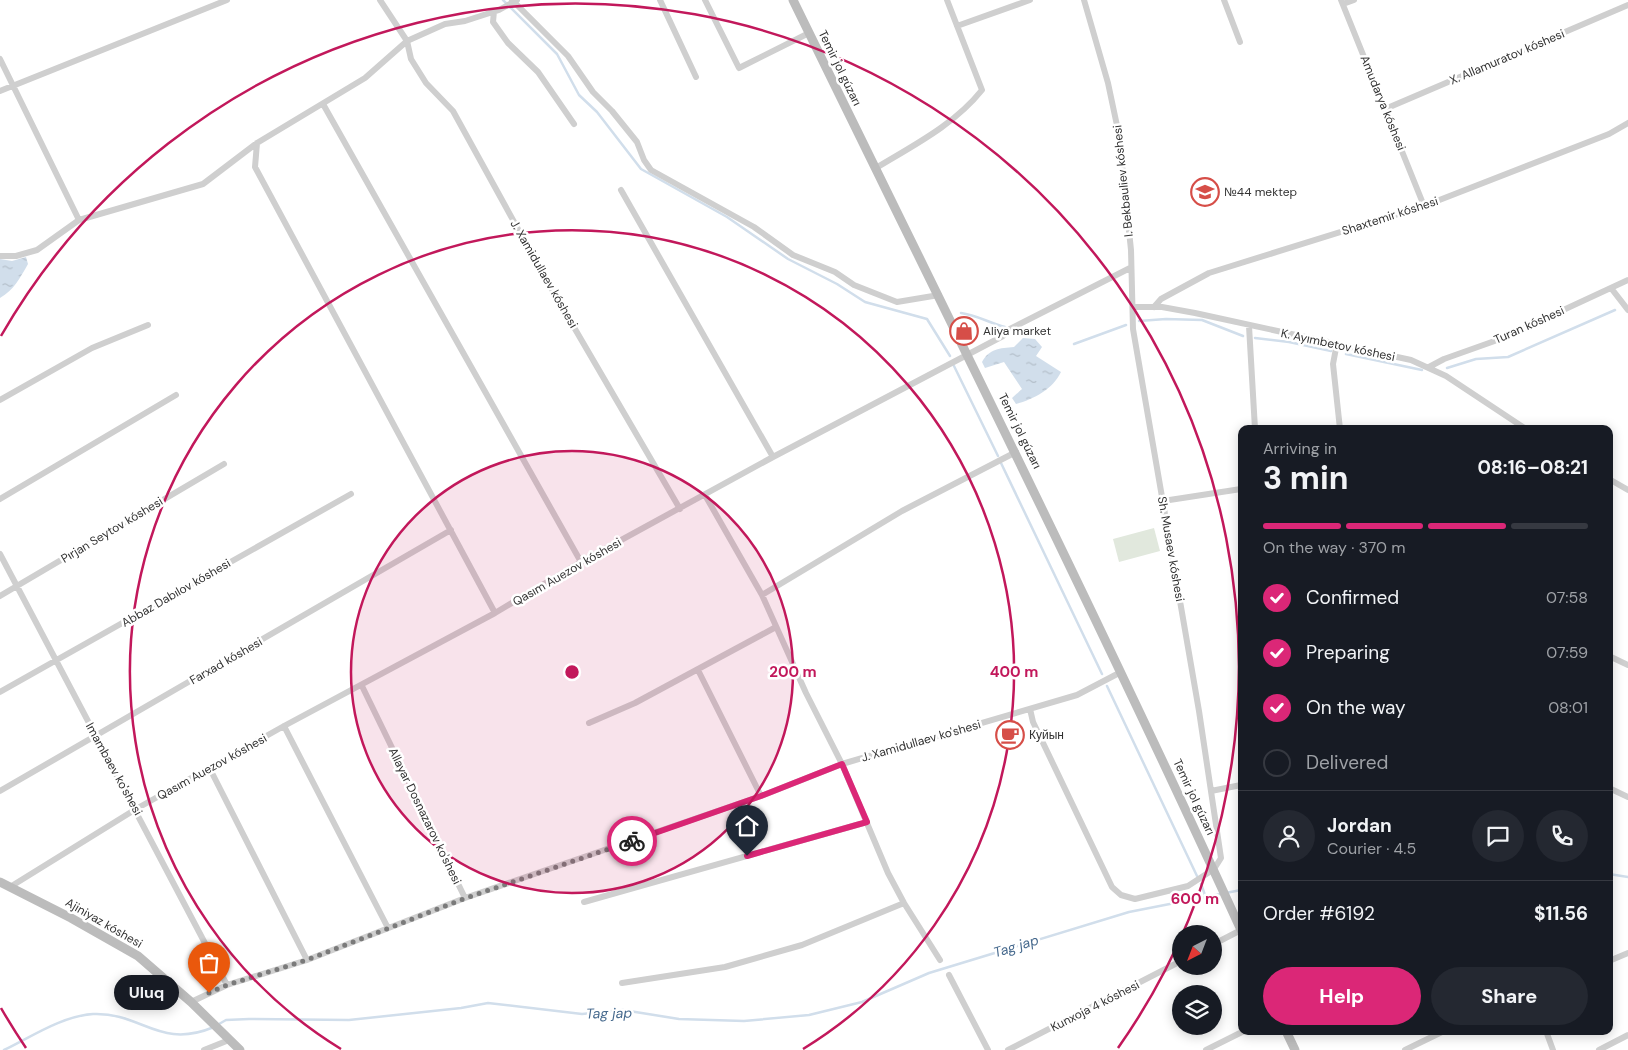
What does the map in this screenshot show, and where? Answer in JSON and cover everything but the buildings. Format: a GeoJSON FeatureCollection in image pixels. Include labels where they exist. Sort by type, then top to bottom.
{"type":"FeatureCollection","features":[{"type":"Feature","properties":{"kind":"street"},"geometry":{"type":"LineString","coordinates":[[0,91],[228,0]]}},
{"type":"Feature","properties":{"kind":"street","name":"J. Xamidullaev kóshesi"},"geometry":{"type":"LineString","coordinates":[[380,0],[407,41],[411,58],[426,83],[454,111],[540,269],[680,509]]}},
{"type":"Feature","properties":{"kind":"street"},"geometry":{"type":"LineString","coordinates":[[660,0],[696,77]]}},
{"type":"Feature","properties":{"kind":"street"},"geometry":{"type":"LineString","coordinates":[[705,0],[739,68],[809,33]]}},
{"type":"Feature","properties":{"kind":"street","name":"Temir jol gúzarı"},"geometry":{"type":"LineString","coordinates":[[793,0],[1016,452],[1238,923]]}},
{"type":"Feature","properties":{"kind":"street"},"geometry":{"type":"LineString","coordinates":[[876,168],[942,129],[971,104],[982,90],[947,0]]}},
{"type":"Feature","properties":{"kind":"street"},"geometry":{"type":"LineString","coordinates":[[957,26],[1030,0]]}},
{"type":"Feature","properties":{"kind":"street","name":"I. Bekbauliev kóshesi"},"geometry":{"type":"LineString","coordinates":[[1084,0],[1108,83],[1120,135],[1131,250],[1130,268],[1134,307]]}},
{"type":"Feature","properties":{"kind":"street"},"geometry":{"type":"LineString","coordinates":[[1224,0],[1240,42]]}},
{"type":"Feature","properties":{"kind":"street"},"geometry":{"type":"LineString","coordinates":[[1342,2],[1354,0]]}},
{"type":"Feature","properties":{"kind":"street"},"geometry":{"type":"LineString","coordinates":[[0,256],[16,256],[37,250],[79,220],[203,184],[257,142],[365,78],[407,41],[444,24],[465,21],[496,10],[514,1],[568,56],[593,92],[612,111],[637,142],[644,160],[652,170],[754,227],[793,255],[835,272],[854,284],[897,302],[939,295]]}},
{"type":"Feature","properties":{"kind":"street","name":"Amudarya kóshesi"},"geometry":{"type":"LineString","coordinates":[[1342,2],[1424,206]]}},
{"type":"Feature","properties":{"kind":"street","name":"X. Allamuratov kóshesi"},"geometry":{"type":"LineString","coordinates":[[1385,109],[1628,5]]}},
{"type":"Feature","properties":{"kind":"street"},"geometry":{"type":"LineString","coordinates":[[496,10],[493,22],[508,43],[538,72],[574,124]]}},
{"type":"Feature","properties":{"kind":"street"},"geometry":{"type":"LineString","coordinates":[[0,59],[79,220]]}},
{"type":"Feature","properties":{"kind":"street"},"geometry":{"type":"LineString","coordinates":[[323,104],[581,562]]}},
{"type":"Feature","properties":{"kind":"street","name":"Shaxtemir kóshesi"},"geometry":{"type":"LineString","coordinates":[[1154,307],[1161,299],[1209,273],[1424,206],[1609,134],[1628,123]]}},
{"type":"Feature","properties":{"kind":"street"},"geometry":{"type":"LineString","coordinates":[[257,142],[255,167],[494,613]]}},
{"type":"Feature","properties":{"kind":"street"},"geometry":{"type":"LineString","coordinates":[[621,190],[773,457]]}},
{"type":"Feature","properties":{"kind":"street","name":"Qasım Auezov kóshesi"},"geometry":{"type":"LineString","coordinates":[[10,887],[136,809],[284,726],[362,686],[413,655],[494,613],[581,562],[773,457],[1130,268]]}},
{"type":"Feature","properties":{"kind":"street","name":"Turan kóshesi"},"geometry":{"type":"LineString","coordinates":[[1429,367],[1444,359],[1503,338],[1628,280]]}},
{"type":"Feature","properties":{"kind":"street"},"geometry":{"type":"LineString","coordinates":[[1611,288],[1628,310]]}},
{"type":"Feature","properties":{"kind":"street","name":"K. Ayımbetov kóshesi"},"geometry":{"type":"LineString","coordinates":[[1134,307],[1154,307],[1196,313],[1411,360],[1429,367],[1520,425]]}},
{"type":"Feature","properties":{"kind":"street","name":"Sh. Musaev kóshesi"},"geometry":{"type":"LineString","coordinates":[[1134,307],[1133,329],[1221,858],[1216,873]]}},
{"type":"Feature","properties":{"kind":"street"},"geometry":{"type":"LineString","coordinates":[[0,400],[92,348],[148,325]]}},
{"type":"Feature","properties":{"kind":"street"},"geometry":{"type":"LineString","coordinates":[[1249,326],[1255,425]]}},
{"type":"Feature","properties":{"kind":"street"},"geometry":{"type":"LineString","coordinates":[[1338,343],[1333,364],[1340,425]]}},
{"type":"Feature","properties":{"kind":"street"},"geometry":{"type":"LineString","coordinates":[[0,499],[176,395]]}},
{"type":"Feature","properties":{"kind":"street"},"geometry":{"type":"LineString","coordinates":[[762,595],[902,511],[1016,452]]}},
{"type":"Feature","properties":{"kind":"street","name":"Pırjan Seytov kóshesi"},"geometry":{"type":"LineString","coordinates":[[0,596],[224,464]]}},
{"type":"Feature","properties":{"kind":"street"},"geometry":{"type":"LineString","coordinates":[[1613,481],[1628,490]]}},
{"type":"Feature","properties":{"kind":"street"},"geometry":{"type":"LineString","coordinates":[[1163,501],[1238,489]]}},
{"type":"Feature","properties":{"kind":"street","name":"Abbaz Dabılov kóshesi"},"geometry":{"type":"LineString","coordinates":[[0,692],[351,494]]}},
{"type":"Feature","properties":{"kind":"street"},"geometry":{"type":"LineString","coordinates":[[705,495],[762,595],[806,693],[842,764],[888,873],[904,903],[940,960]]}},
{"type":"Feature","properties":{"kind":"street","name":"Farxad kóshesi"},"geometry":{"type":"LineString","coordinates":[[0,790],[356,587],[451,530]]}},
{"type":"Feature","properties":{"kind":"street","name":"Imambaev ko'shesi"},"geometry":{"type":"LineString","coordinates":[[0,554],[94,735],[136,809],[227,985]]}},
{"type":"Feature","properties":{"kind":"street"},"geometry":{"type":"LineString","coordinates":[[589,724],[698,670],[776,627]]}},
{"type":"Feature","properties":{"kind":"street"},"geometry":{"type":"LineString","coordinates":[[1613,658],[1628,665]]}},
{"type":"Feature","properties":{"kind":"street"},"geometry":{"type":"LineString","coordinates":[[698,670],[761,796]]}},
{"type":"Feature","properties":{"kind":"street","name":"J. Xamidullaev ko'shesi"},"geometry":{"type":"LineString","coordinates":[[466,898],[761,796],[842,764],[1077,694],[1121,672]]}},
{"type":"Feature","properties":{"kind":"street","name":"Allayar Dosnazarov ko'shesi"},"geometry":{"type":"LineString","coordinates":[[191,1002],[227,985],[307,960],[466,898],[362,686]]}},
{"type":"Feature","properties":{"kind":"street"},"geometry":{"type":"LineString","coordinates":[[1030,709],[1033,722],[1112,887],[1121,895],[1135,899],[1188,886],[1216,873]]}},
{"type":"Feature","properties":{"kind":"street"},"geometry":{"type":"LineString","coordinates":[[284,726],[388,928]]}},
{"type":"Feature","properties":{"kind":"street"},"geometry":{"type":"LineString","coordinates":[[210,769],[307,960]]}},
{"type":"Feature","properties":{"kind":"street"},"geometry":{"type":"LineString","coordinates":[[1211,791],[1238,786]]}},
{"type":"Feature","properties":{"kind":"street"},"geometry":{"type":"LineString","coordinates":[[1613,790],[1628,797]]}},
{"type":"Feature","properties":{"kind":"street"},"geometry":{"type":"LineString","coordinates":[[584,902],[867,822]]}},
{"type":"Feature","properties":{"kind":"street","name":"Ajiniyaz kóshesi"},"geometry":{"type":"LineString","coordinates":[[0,882],[138,956],[191,1002],[226,1037]]}},
{"type":"Feature","properties":{"kind":"street"},"geometry":{"type":"LineString","coordinates":[[622,983],[725,967],[802,945],[904,903]]}},
{"type":"Feature","properties":{"kind":"street"},"geometry":{"type":"LineString","coordinates":[[1222,940],[1238,932]]}},
{"type":"Feature","properties":{"kind":"street"},"geometry":{"type":"LineString","coordinates":[[1613,959],[1628,952]]}},
{"type":"Feature","properties":{"kind":"street","name":"Kunxoja 4 kóshesi"},"geometry":{"type":"LineString","coordinates":[[1008,1050],[1172,966]]}},
{"type":"Feature","properties":{"kind":"street"},"geometry":{"type":"LineString","coordinates":[[949,974],[988,1050]]}},
{"type":"Feature","properties":{"kind":"street"},"geometry":{"type":"LineString","coordinates":[[1206,1050],[1238,1034]]}},
{"type":"Feature","properties":{"kind":"street"},"geometry":{"type":"LineString","coordinates":[[1288,1035],[1295,1050]]}},
{"type":"Feature","properties":{"kind":"street"},"geometry":{"type":"LineString","coordinates":[[1405,1050],[1436,1035]]}},
{"type":"Feature","properties":{"kind":"street"},"geometry":{"type":"LineString","coordinates":[[1547,1035],[1553,1050]]}},
{"type":"Feature","properties":{"kind":"street"},"geometry":{"type":"LineString","coordinates":[[1599,1050],[1628,1035]]}},
{"type":"Feature","properties":{"kind":"street"},"geometry":{"type":"LineString","coordinates":[[204,1050],[226,1037],[240,1050]]}},
{"type":"Feature","properties":{"kind":"shaded area"},"geometry":{"type":"Polygon","coordinates":[[[1154,528],[1160,551],[1119,562],[1113,539],[1154,528]]]}},
{"type":"Feature","properties":{"kind":"water"},"geometry":{"type":"Polygon","coordinates":[[[26,257],[28,264],[19,279],[0,298],[0,259],[12,261],[26,257]]]}},
{"type":"Feature","properties":{"kind":"water"},"geometry":{"type":"Polygon","coordinates":[[[1023,338],[1035,339],[1042,347],[1036,356],[1061,372],[1048,388],[1030,399],[1016,404],[1012,398],[1022,389],[1004,362],[985,368],[982,362],[988,354],[1000,349],[1014,347],[1023,338]]]}},
{"type":"Feature","properties":{"kind":"waterway"},"geometry":{"type":"LineString","coordinates":[[503,0],[557,54],[579,95],[597,112],[641,169],[727,217],[788,259],[837,284],[865,302],[927,319],[950,356]]}},
{"type":"Feature","properties":{"kind":"waterway"},"geometry":{"type":"LineString","coordinates":[[1447,368],[1476,359],[1508,357],[1615,310]]}},
{"type":"Feature","properties":{"kind":"waterway"},"geometry":{"type":"LineString","coordinates":[[961,313],[1005,327]]}},
{"type":"Feature","properties":{"kind":"waterway"},"geometry":{"type":"LineString","coordinates":[[1139,321],[1166,319],[1202,320],[1243,336]]}},
{"type":"Feature","properties":{"kind":"waterway"},"geometry":{"type":"LineString","coordinates":[[1074,344],[1126,325]]}},
{"type":"Feature","properties":{"kind":"waterway"},"geometry":{"type":"LineString","coordinates":[[1255,338],[1289,342],[1331,351]]}},
{"type":"Feature","properties":{"kind":"waterway"},"geometry":{"type":"LineString","coordinates":[[1346,354],[1422,370]]}},
{"type":"Feature","properties":{"kind":"waterway"},"geometry":{"type":"LineString","coordinates":[[954,366],[998,456]]}},
{"type":"Feature","properties":{"kind":"waterway"},"geometry":{"type":"LineString","coordinates":[[1001,463],[1102,674]]}},
{"type":"Feature","properties":{"kind":"waterway"},"geometry":{"type":"LineString","coordinates":[[1107,686],[1197,876]]}},
{"type":"Feature","properties":{"kind":"waterway","name":"Tag jap"},"geometry":{"type":"LineString","coordinates":[[1613,875],[1628,877]]}},
{"type":"Feature","properties":{"kind":"waterway"},"geometry":{"type":"LineString","coordinates":[[1201,884],[1205,895]]}},
{"type":"Feature","properties":{"kind":"waterway","name":"Tag jap"},"geometry":{"type":"LineString","coordinates":[[219,1024],[226,1020],[249,1019],[349,1020],[461,1008],[488,1003],[582,1014],[623,1010],[679,1019],[744,1021],[809,1015],[862,1002],[929,973],[1129,912],[1238,891]]}},
{"type":"Feature","properties":{"kind":"waterway","name":"Tag jap"},"geometry":{"type":"LineString","coordinates":[[4,1050],[58,1023],[93,1014],[125,1018],[164,1032],[179,1034],[195,1033],[214,1027]]}},
{"type":"Feature","properties":{"kind":"way so far"},"geometry":{"type":"LineString","coordinates":[[209,993],[227,985],[307,960],[466,898],[632,841]]}},
{"type":"Feature","properties":{"kind":"place","name":"№44 mektep"},"geometry":{"type":"Point","coordinates":[1205,192]}},
{"type":"Feature","properties":{"kind":"place","name":"Aliya market"},"geometry":{"type":"Point","coordinates":[964,331]}},
{"type":"Feature","properties":{"kind":"place","name":"Куйын"},"geometry":{"type":"Point","coordinates":[1010,735]}},
{"type":"Feature","properties":{"kind":"place","name":"Uluq"},"geometry":{"type":"Point","coordinates":[209,993]}},
{"type":"Feature","properties":{"kind":"route"},"geometry":{"type":"LineString","coordinates":[[632,841],[761,796],[842,764],[867,822],[747,856]]}}]}
